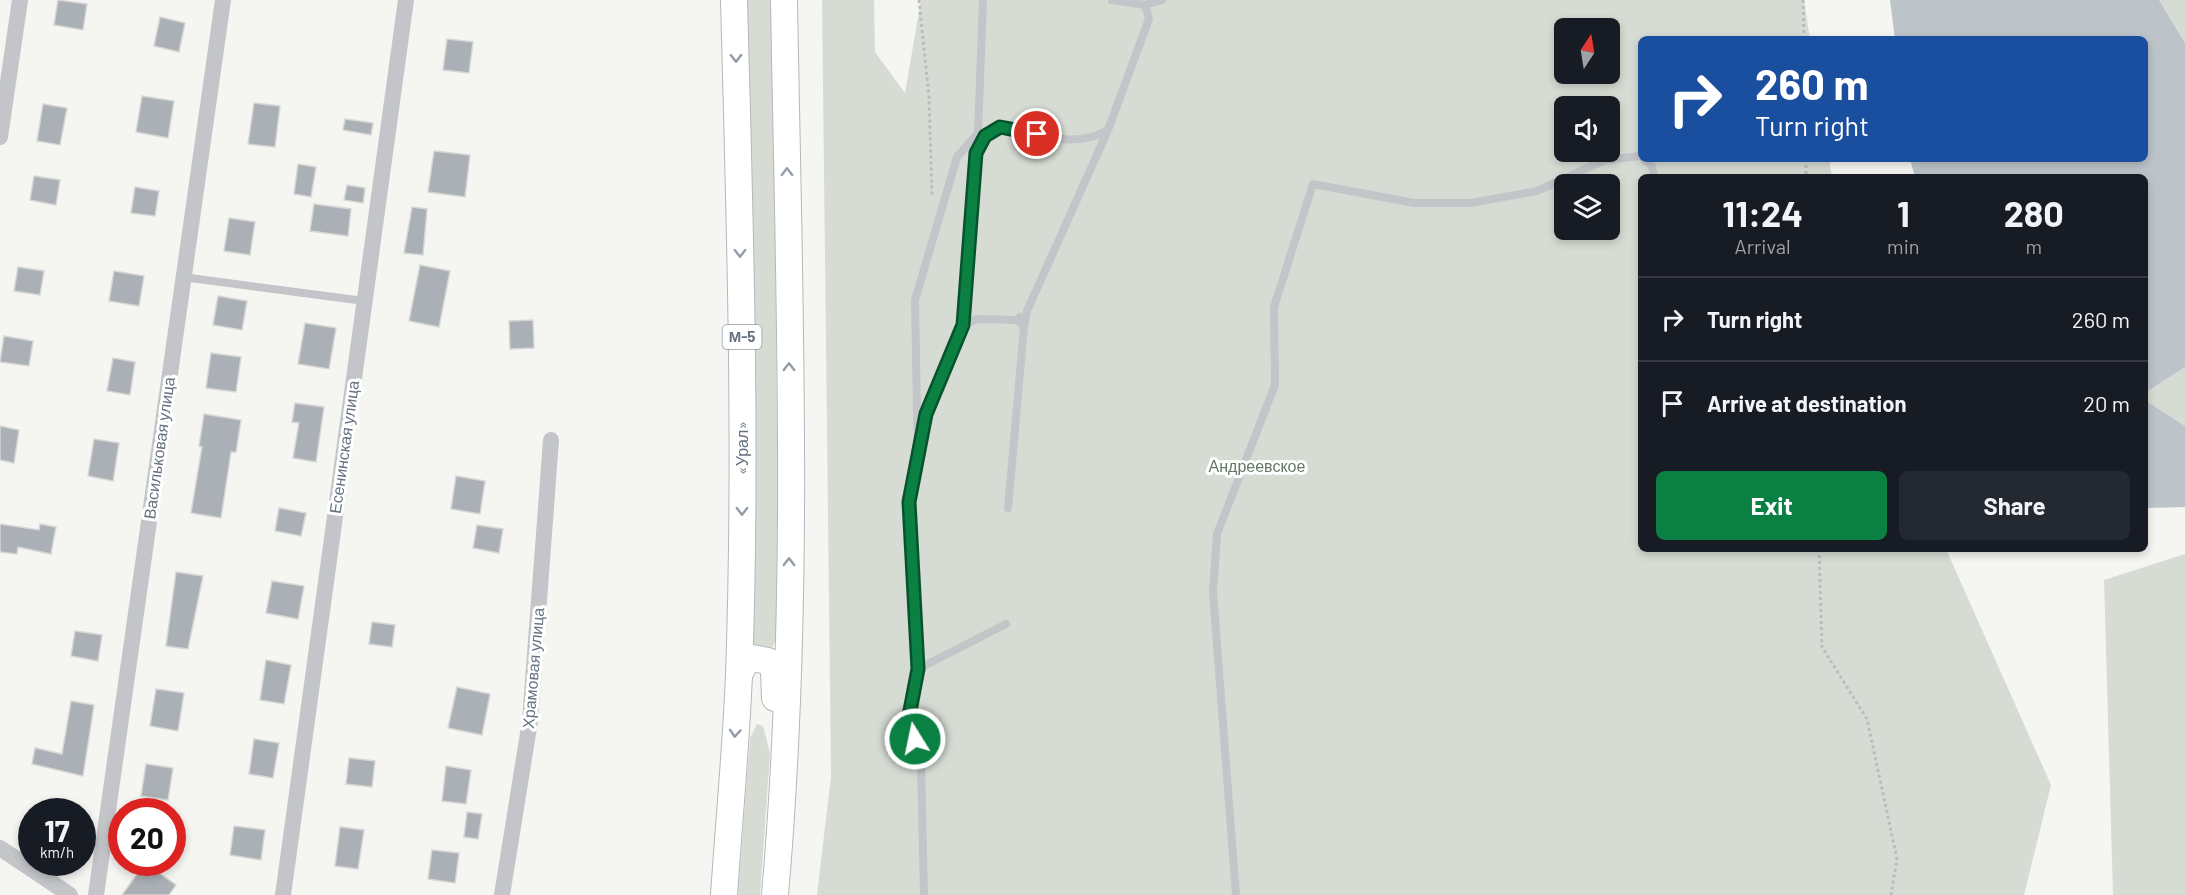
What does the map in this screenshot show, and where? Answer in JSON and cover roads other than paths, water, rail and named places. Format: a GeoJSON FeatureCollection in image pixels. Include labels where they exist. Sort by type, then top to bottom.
{"type":"FeatureCollection","features":[{"type":"Feature","properties":{"kind":"main road","name":"«Урал»"},"geometry":{"type":"LineString","coordinates":[[724,895],[738,675],[742,510],[741,298],[734,0]]}},
{"type":"Feature","properties":{"kind":"main road"},"geometry":{"type":"LineString","coordinates":[[775,895],[787,738],[789,597],[790,323],[783,0]]}},
{"type":"Feature","properties":{"kind":"main road"},"geometry":{"type":"LineString","coordinates":[[738,675],[745,663],[752,658],[768,661],[774,670],[776,689],[770,819],[772,835],[779,846]]}},
{"type":"Feature","properties":{"kind":"street"},"geometry":{"type":"LineString","coordinates":[[0,137],[20,0]]}},
{"type":"Feature","properties":{"kind":"street","name":"Васильковая улица"},"geometry":{"type":"LineString","coordinates":[[96,895],[223,0]]}},
{"type":"Feature","properties":{"kind":"street","name":"Есенинская улица"},"geometry":{"type":"LineString","coordinates":[[283,895],[405,0]]}},
{"type":"Feature","properties":{"kind":"street","name":"Храмовая улица"},"geometry":{"type":"LineString","coordinates":[[502,895],[530,722],[551,440]]}},
{"type":"Feature","properties":{"kind":"street"},"geometry":{"type":"LineString","coordinates":[[0,848],[70,895]]}},
{"type":"Feature","properties":{"kind":"lane"},"geometry":{"type":"LineString","coordinates":[[978,133],[983,0]]}},
{"type":"Feature","properties":{"kind":"lane"},"geometry":{"type":"LineString","coordinates":[[1112,0],[1145,5],[1158,1]]}},
{"type":"Feature","properties":{"kind":"lane"},"geometry":{"type":"LineString","coordinates":[[1008,508],[1027,311],[1107,130],[1149,19],[1145,5]]}},
{"type":"Feature","properties":{"kind":"lane"},"geometry":{"type":"LineString","coordinates":[[924,895],[921,762],[909,716],[918,669],[909,502],[918,469],[926,414],[963,325],[976,153],[985,136],[1000,127]]}},
{"type":"Feature","properties":{"kind":"lane"},"geometry":{"type":"LineString","coordinates":[[918,469],[915,300],[957,157],[978,133],[1000,127],[1074,140],[1094,139],[1107,130]]}},
{"type":"Feature","properties":{"kind":"lane"},"geometry":{"type":"LineString","coordinates":[[1236,895],[1213,592],[1217,534],[1275,385],[1274,307],[1313,184],[1414,203],[1470,203],[1537,191],[1605,160],[1638,156]]}},
{"type":"Feature","properties":{"kind":"lane"},"geometry":{"type":"LineString","coordinates":[[183,277],[364,301]]}},
{"type":"Feature","properties":{"kind":"lane"},"geometry":{"type":"LineString","coordinates":[[963,325],[977,319],[1017,320],[1027,311]]}},
{"type":"Feature","properties":{"kind":"lane"},"geometry":{"type":"LineString","coordinates":[[1017,320],[1024,327]]}},
{"type":"Feature","properties":{"kind":"lane"},"geometry":{"type":"LineString","coordinates":[[918,669],[1006,624]]}},
{"type":"Feature","properties":{"kind":"park label","name":"Андреевское"},"geometry":{"type":"Point","coordinates":[1257,466]}}]}
